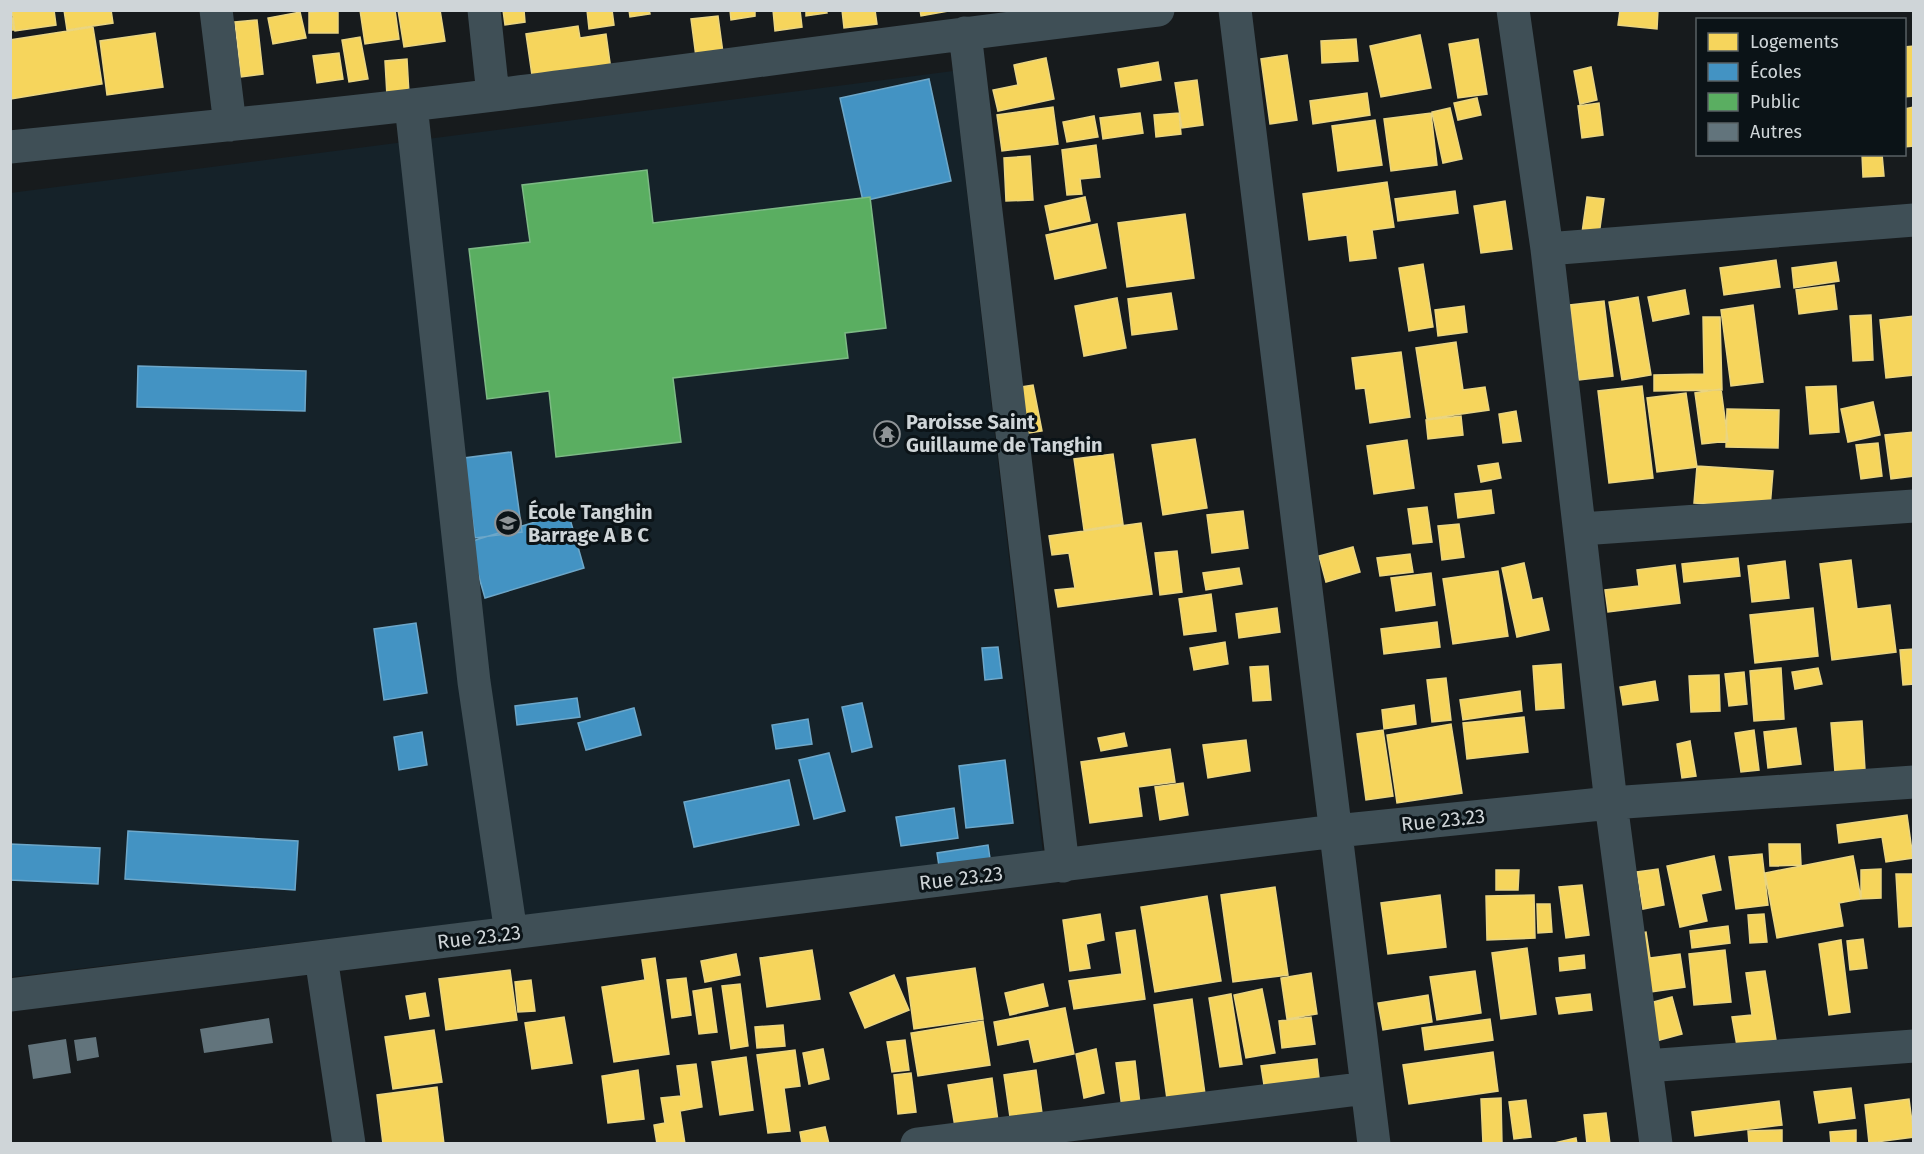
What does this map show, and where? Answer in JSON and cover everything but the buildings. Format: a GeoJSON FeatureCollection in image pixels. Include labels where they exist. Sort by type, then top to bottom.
{"type":"FeatureCollection","features":[{"type":"Feature","properties":{"kind":"street"},"geometry":{"type":"LineString","coordinates":[[216,10],[230,125]]}},
{"type":"Feature","properties":{"kind":"street"},"geometry":{"type":"LineString","coordinates":[[484,10],[493,95]]}},
{"type":"Feature","properties":{"kind":"street"},"geometry":{"type":"LineString","coordinates":[[10,147],[411,105],[1158,10]]}},
{"type":"Feature","properties":{"kind":"street"},"geometry":{"type":"LineString","coordinates":[[1235,10],[1374,1143]]}},
{"type":"Feature","properties":{"kind":"street"},"geometry":{"type":"LineString","coordinates":[[1513,10],[1547,249],[1611,803],[1656,1143]]}},
{"type":"Feature","properties":{"kind":"street"},"geometry":{"type":"LineString","coordinates":[[965,33],[1063,866]]}},
{"type":"Feature","properties":{"kind":"street"},"geometry":{"type":"LineString","coordinates":[[411,105],[474,682],[511,933]]}},
{"type":"Feature","properties":{"kind":"street"},"geometry":{"type":"LineString","coordinates":[[1547,249],[1914,220]]}},
{"type":"Feature","properties":{"kind":"street"},"geometry":{"type":"LineString","coordinates":[[1581,529],[1914,506]]}},
{"type":"Feature","properties":{"kind":"street","name":"Rue 23.23"},"geometry":{"type":"LineString","coordinates":[[10,995],[1336,831],[1611,803],[1914,783]]}},
{"type":"Feature","properties":{"kind":"street"},"geometry":{"type":"LineString","coordinates":[[321,957],[349,1143]]}},
{"type":"Feature","properties":{"kind":"street"},"geometry":{"type":"LineString","coordinates":[[1646,1066],[1914,1046]]}},
{"type":"Feature","properties":{"kind":"street"},"geometry":{"type":"LineString","coordinates":[[917,1143],[1367,1088]]}},
{"type":"Feature","properties":{"kind":"shaded area","name":"École Tanghin Barrage A B C"},"geometry":{"type":"Polygon","coordinates":[[[953,71],[1043,853],[11,977],[10,193],[953,71]]]}},
{"type":"Feature","properties":{"kind":"place","name":"Paroisse Saint Guillaume de Tanghin"},"geometry":{"type":"Point","coordinates":[887,434]}},
{"type":"Feature","properties":{"kind":"place","name":"École Tanghin Barrage A B C"},"geometry":{"type":"Point","coordinates":[508,523]}}]}
